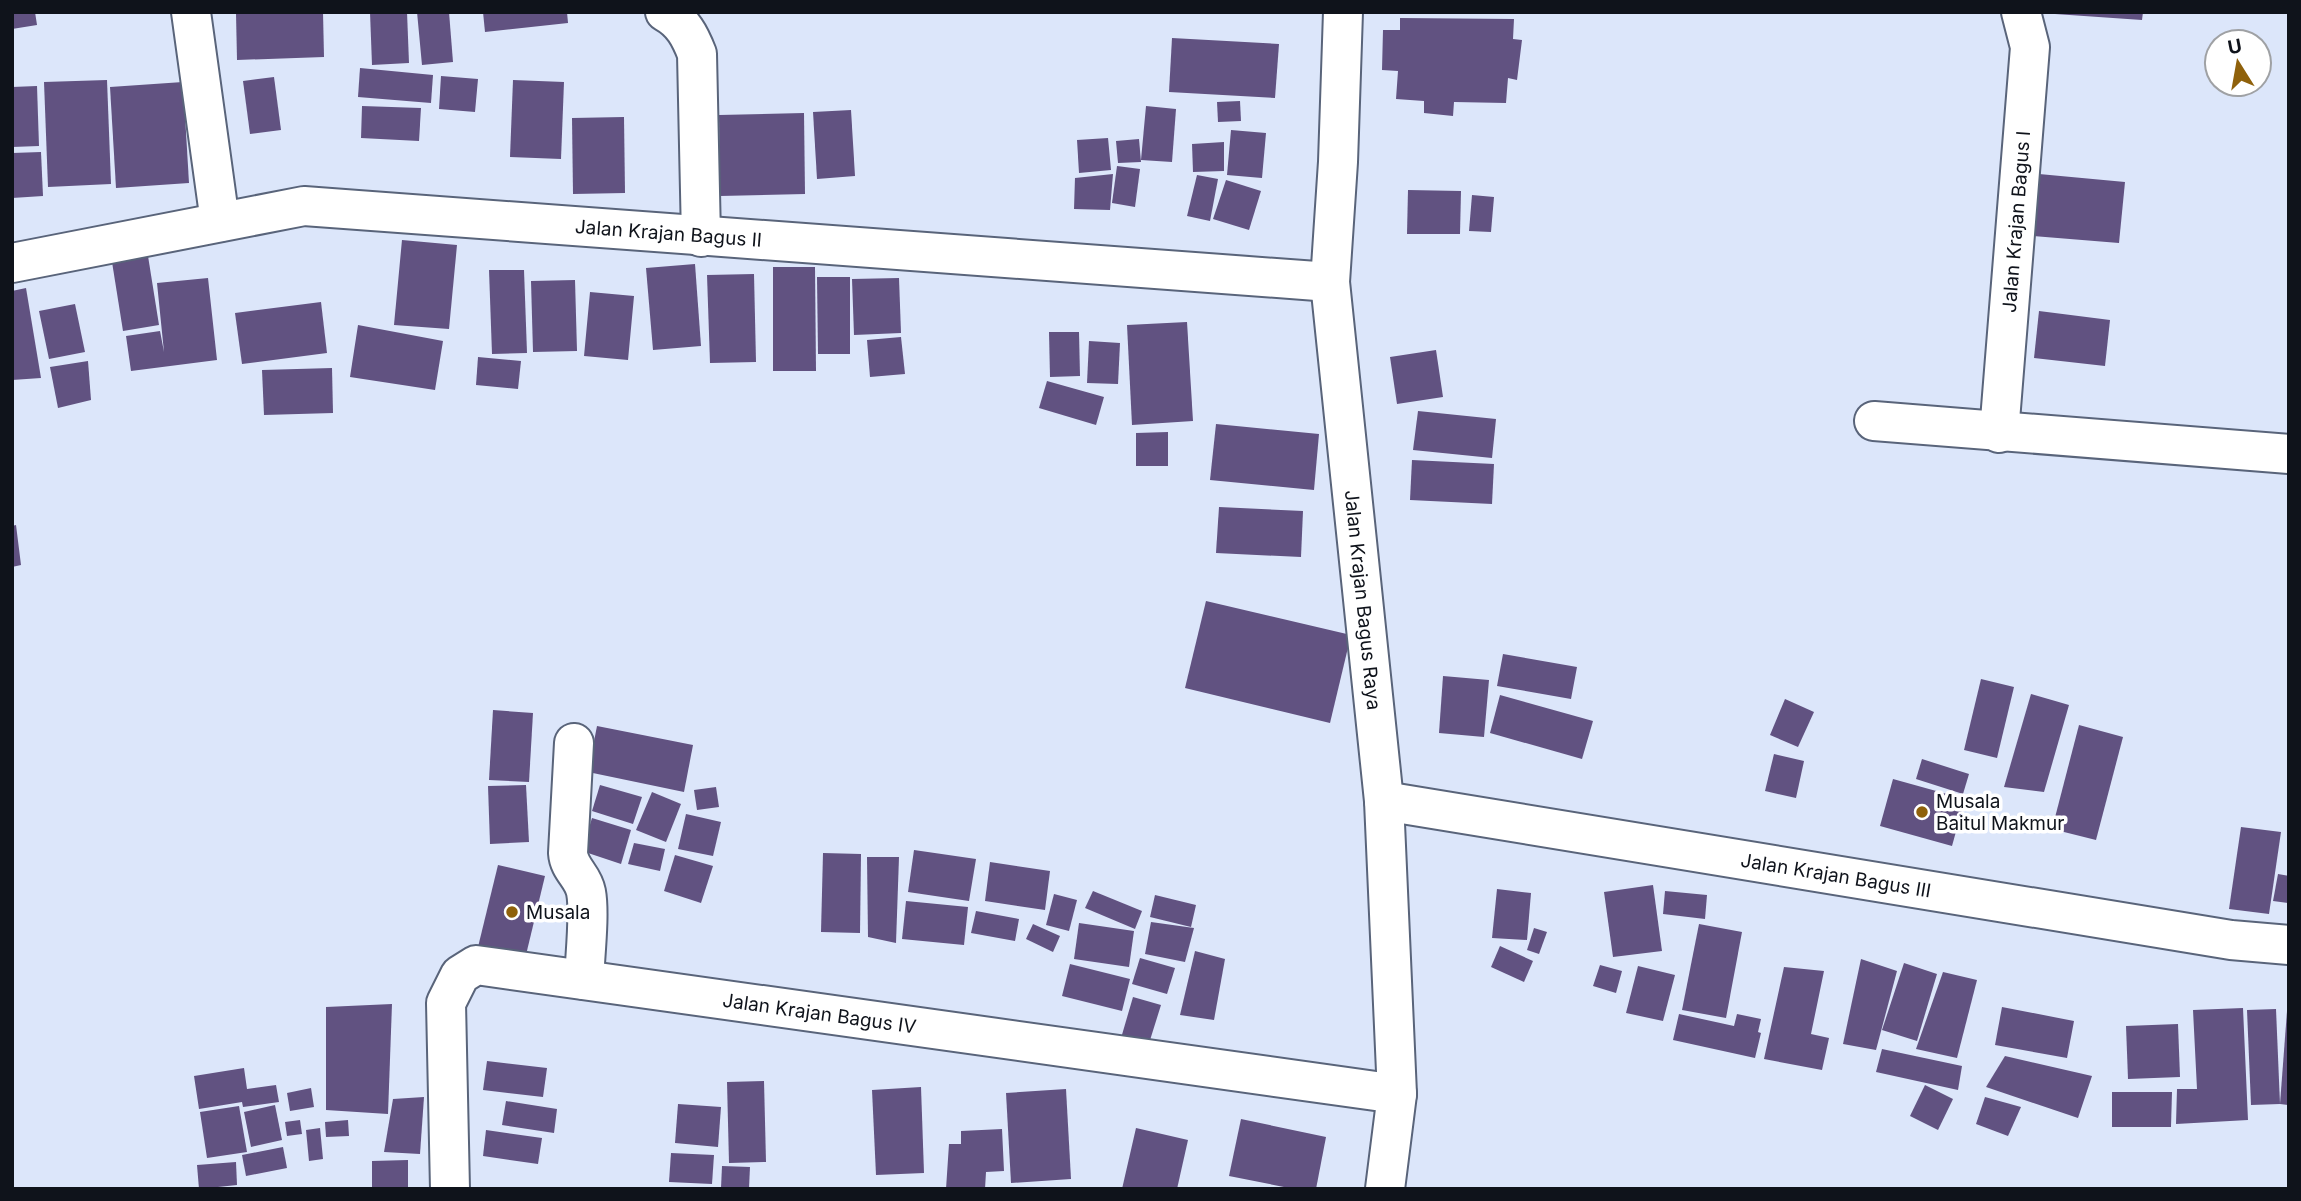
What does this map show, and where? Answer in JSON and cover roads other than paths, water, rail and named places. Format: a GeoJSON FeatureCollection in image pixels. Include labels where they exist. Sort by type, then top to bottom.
{"type":"FeatureCollection","features":[{"type":"Feature","properties":{"kind":"street"},"geometry":{"type":"LineString","coordinates":[[191,12],[220,222]]}},
{"type":"Feature","properties":{"kind":"street"},"geometry":{"type":"LineString","coordinates":[[665,12],[688,32],[697,54],[701,237]]}},
{"type":"Feature","properties":{"kind":"street","name":"Jalan Krajan Bagus Raya"},"geometry":{"type":"LineString","coordinates":[[1343,12],[1338,162],[1330,282],[1384,801],[1397,1094],[1385,1189]]}},
{"type":"Feature","properties":{"kind":"street","name":"Jalan Krajan Bagus I"},"geometry":{"type":"LineString","coordinates":[[1999,433],[2031,47],[2021,12]]}},
{"type":"Feature","properties":{"kind":"street","name":"Jalan Krajan Bagus II"},"geometry":{"type":"LineString","coordinates":[[12,263],[304,206],[1330,282]]}},
{"type":"Feature","properties":{"kind":"street"},"geometry":{"type":"LineString","coordinates":[[1874,421],[2289,454]]}},
{"type":"Feature","properties":{"kind":"street"},"geometry":{"type":"LineString","coordinates":[[574,743],[568,853],[571,867],[582,879],[587,894],[584,980]]}},
{"type":"Feature","properties":{"kind":"street","name":"Jalan Krajan Bagus III"},"geometry":{"type":"LineString","coordinates":[[1384,801],[2231,940],[2289,946]]}},
{"type":"Feature","properties":{"kind":"street","name":"Jalan Krajan Bagus IV"},"geometry":{"type":"LineString","coordinates":[[450,1189],[446,1003],[460,975],[476,965],[1397,1094]]}},
{"type":"Feature","properties":{"kind":"place","name":"Musala Baitul Makmur"},"geometry":{"type":"Point","coordinates":[1922,812]}},
{"type":"Feature","properties":{"kind":"place","name":"Musala"},"geometry":{"type":"Point","coordinates":[512,912]}}]}
